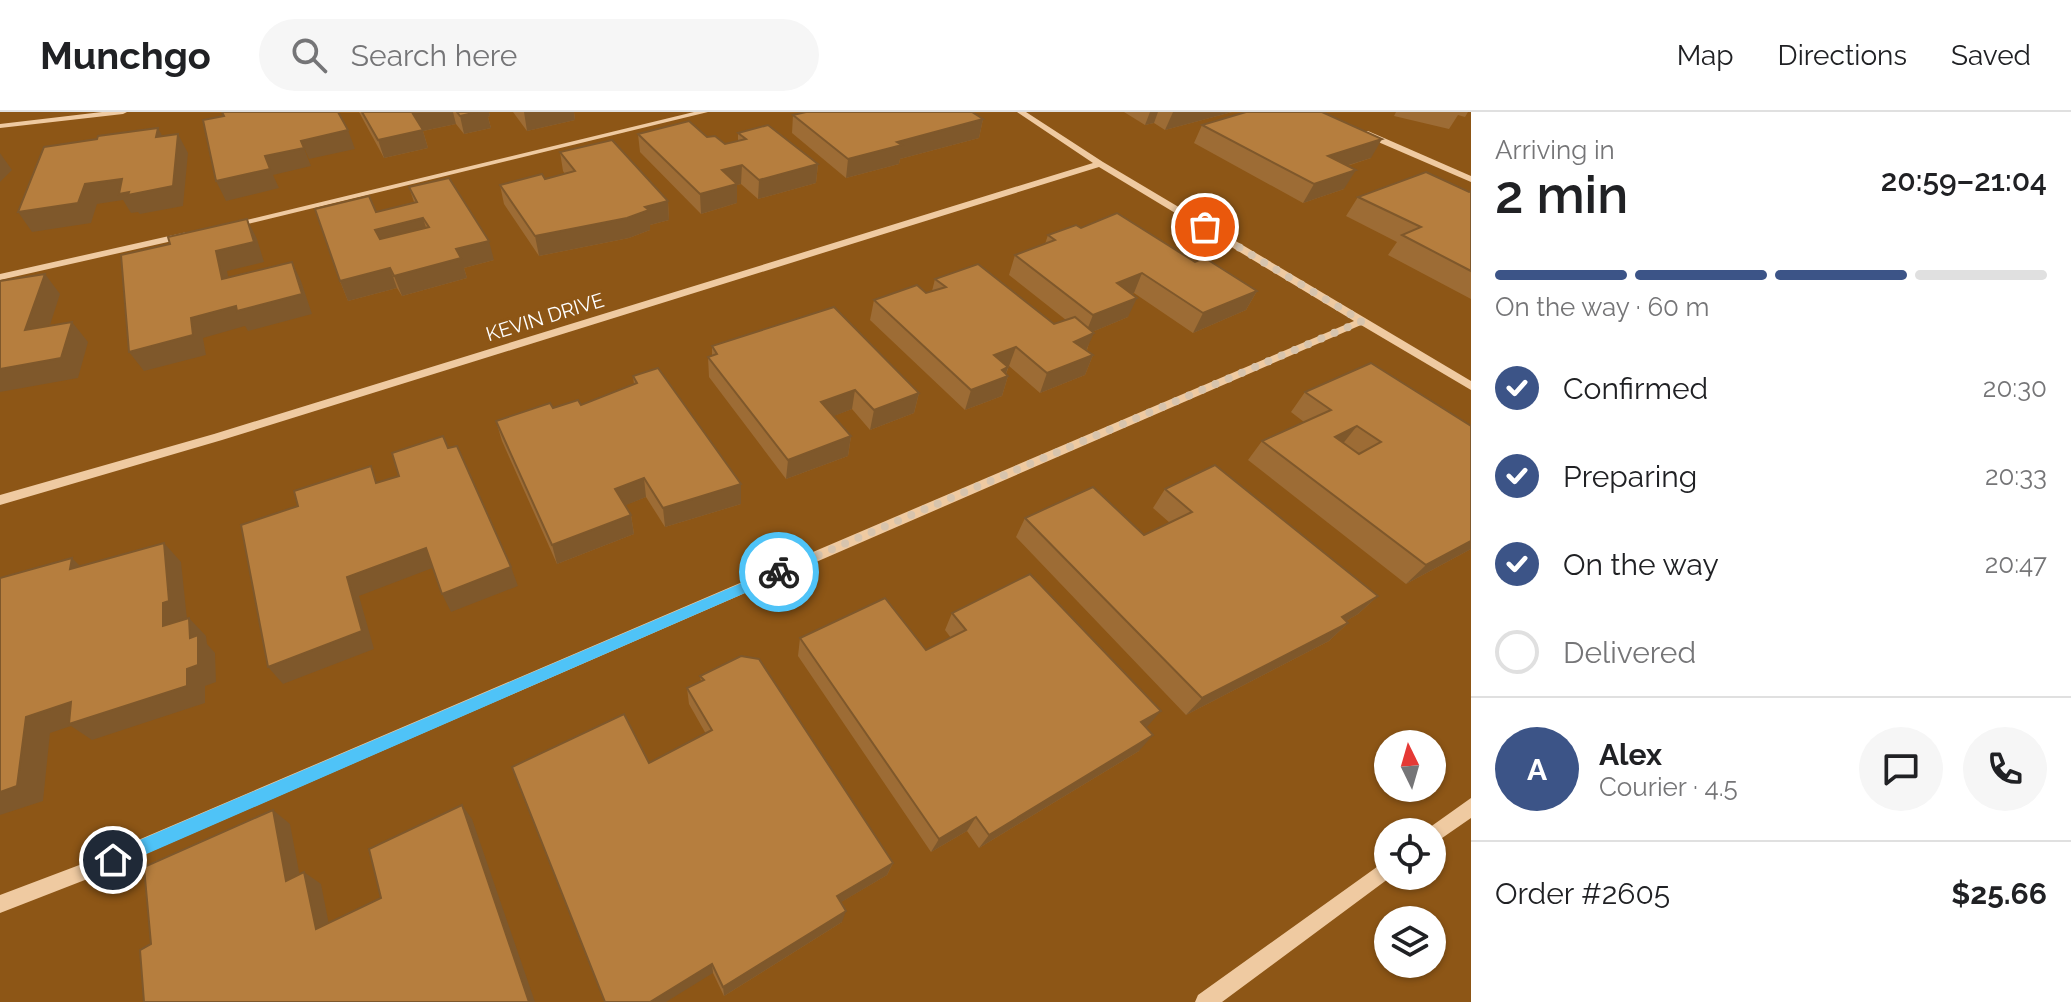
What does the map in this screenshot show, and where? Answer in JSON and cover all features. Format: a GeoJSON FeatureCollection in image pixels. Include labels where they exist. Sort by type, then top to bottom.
{"type":"FeatureCollection","features":[{"type":"Feature","properties":{"kind":"street"},"geometry":{"type":"LineString","coordinates":[[0,126],[123,112]]}},
{"type":"Feature","properties":{"kind":"street"},"geometry":{"type":"LineString","coordinates":[[223,227],[704,112]]}},
{"type":"Feature","properties":{"kind":"street"},"geometry":{"type":"LineString","coordinates":[[1021,112],[1100,164],[1471,386]]}},
{"type":"Feature","properties":{"kind":"street"},"geometry":{"type":"LineString","coordinates":[[1360,130],[1471,179]]}},
{"type":"Feature","properties":{"kind":"street","name":"KEVIN DRIVE"},"geometry":{"type":"LineString","coordinates":[[0,500],[218,437],[1100,164]]}},
{"type":"Feature","properties":{"kind":"street"},"geometry":{"type":"LineString","coordinates":[[0,277],[192,234]]}},
{"type":"Feature","properties":{"kind":"street"},"geometry":{"type":"LineString","coordinates":[[0,904],[84,872],[1362,321]]}},
{"type":"Feature","properties":{"kind":"street"},"geometry":{"type":"LineString","coordinates":[[1446,826],[1471,807]]}},
{"type":"Feature","properties":{"kind":"street"},"geometry":{"type":"LineString","coordinates":[[1205,1002],[1374,878]]}},
{"type":"Feature","properties":{"kind":"building"},"geometry":{"type":"Polygon","coordinates":[[[222,112],[338,112],[348,130],[301,141],[304,148],[265,156],[270,169],[216,181],[203,120],[224,116],[222,112]]]}},
{"type":"Feature","properties":{"kind":"building"},"geometry":{"type":"Polygon","coordinates":[[[362,112],[422,112],[413,114],[423,130],[378,140],[362,112]]]}},
{"type":"Feature","properties":{"kind":"building"},"geometry":{"type":"Polygon","coordinates":[[[806,112],[972,112],[983,119],[848,159],[793,115],[806,112]]]}},
{"type":"Feature","properties":{"kind":"building"},"geometry":{"type":"Polygon","coordinates":[[[1246,112],[1322,112],[1382,139],[1328,156],[1356,170],[1314,184],[1202,125],[1246,112]]]}},
{"type":"Feature","properties":{"kind":"building"},"geometry":{"type":"Polygon","coordinates":[[[689,121],[707,137],[715,136],[725,144],[746,139],[738,133],[768,125],[818,164],[759,180],[742,165],[722,170],[737,184],[700,194],[638,134],[689,121]]]}},
{"type":"Feature","properties":{"kind":"building"},"geometry":{"type":"Polygon","coordinates":[[[158,128],[156,137],[178,134],[173,186],[128,195],[129,192],[119,194],[122,179],[85,184],[78,203],[18,212],[44,147],[158,128]]]}},
{"type":"Feature","properties":{"kind":"building"},"geometry":{"type":"Polygon","coordinates":[[[612,140],[668,201],[645,207],[649,210],[627,218],[535,236],[500,185],[542,174],[545,179],[575,171],[560,152],[612,140]]]}},
{"type":"Feature","properties":{"kind":"building"},"geometry":{"type":"Polygon","coordinates":[[[1426,172],[1471,191],[1471,271],[1402,235],[1421,227],[1358,197],[1426,172]]]}},
{"type":"Feature","properties":{"kind":"building"},"geometry":{"type":"Polygon","coordinates":[[[449,178],[489,241],[456,249],[461,258],[394,276],[390,268],[340,281],[315,209],[369,196],[376,212],[417,202],[409,187],[449,178]],[[423,218],[375,230],[380,239],[429,227],[423,218]]]}},
{"type":"Feature","properties":{"kind":"building"},"geometry":{"type":"Polygon","coordinates":[[[1117,213],[1195,262],[1205,258],[1257,291],[1203,313],[1142,273],[1117,283],[1137,298],[1093,315],[1015,255],[1055,240],[1048,235],[1076,225],[1081,228],[1117,213]]]}},
{"type":"Feature","properties":{"kind":"building"},"geometry":{"type":"Polygon","coordinates":[[[247,219],[254,242],[216,251],[222,279],[292,262],[302,294],[237,311],[236,306],[191,318],[193,335],[129,352],[121,255],[170,244],[168,237],[247,219]]]}},
{"type":"Feature","properties":{"kind":"building"},"geometry":{"type":"Polygon","coordinates":[[[978,264],[1054,324],[1075,317],[1094,333],[1074,342],[1093,355],[1047,373],[1016,347],[994,355],[1008,367],[1002,370],[1008,376],[971,390],[874,300],[917,285],[926,293],[946,287],[935,279],[978,264]]]}},
{"type":"Feature","properties":{"kind":"building"},"geometry":{"type":"Polygon","coordinates":[[[45,274],[25,330],[72,322],[61,358],[0,369],[0,281],[45,274]]]}},
{"type":"Feature","properties":{"kind":"building"},"geometry":{"type":"Polygon","coordinates":[[[834,307],[919,393],[874,410],[855,390],[821,402],[851,436],[788,460],[708,357],[717,354],[712,346],[834,307]]]}},
{"type":"Feature","properties":{"kind":"building"},"geometry":{"type":"Polygon","coordinates":[[[1371,363],[1471,426],[1471,541],[1426,565],[1262,441],[1331,410],[1305,392],[1371,363]],[[1357,426],[1335,437],[1359,454],[1381,442],[1357,426]]]}},
{"type":"Feature","properties":{"kind":"building"},"geometry":{"type":"Polygon","coordinates":[[[658,368],[741,484],[663,508],[644,478],[615,489],[631,515],[552,545],[496,421],[550,403],[553,408],[578,400],[581,405],[637,383],[633,376],[658,368]]]}},
{"type":"Feature","properties":{"kind":"building"},"geometry":{"type":"Polygon","coordinates":[[[443,436],[448,448],[457,446],[511,567],[442,594],[426,548],[347,577],[362,631],[268,667],[241,525],[298,506],[294,491],[371,466],[376,483],[399,476],[392,453],[443,436]]]}},
{"type":"Feature","properties":{"kind":"building"},"geometry":{"type":"Polygon","coordinates":[[[1215,465],[1378,596],[1342,617],[1348,623],[1202,698],[1025,518],[1093,487],[1144,535],[1192,512],[1165,489],[1215,465]]]}},
{"type":"Feature","properties":{"kind":"building"},"geometry":{"type":"Polygon","coordinates":[[[164,543],[169,601],[163,603],[163,626],[189,618],[190,638],[198,635],[198,665],[187,669],[187,686],[69,724],[71,702],[26,717],[17,786],[0,792],[0,578],[72,558],[70,569],[164,543]]]}},
{"type":"Feature","properties":{"kind":"building"},"geometry":{"type":"Polygon","coordinates":[[[1030,574],[1161,711],[1141,722],[1153,735],[989,835],[976,817],[939,839],[800,638],[885,598],[926,650],[966,630],[952,613],[1030,574]]]}},
{"type":"Feature","properties":{"kind":"building"},"geometry":{"type":"Polygon","coordinates":[[[741,656],[759,659],[893,863],[837,896],[846,911],[723,987],[712,964],[650,1002],[605,1002],[512,767],[624,714],[649,763],[712,730],[687,688],[704,680],[700,676],[741,656]]]}},
{"type":"Feature","properties":{"kind":"building"},"geometry":{"type":"Polygon","coordinates":[[[462,805],[529,1002],[144,1002],[140,950],[151,944],[144,867],[273,810],[286,881],[304,872],[316,929],[381,898],[369,849],[462,805]]]}},
{"type":"Feature","properties":{"kind":"way so far"},"geometry":{"type":"LineString","coordinates":[[779,572],[1362,321],[1205,227]]}},
{"type":"Feature","properties":{"kind":"route"},"geometry":{"type":"LineString","coordinates":[[113,860],[779,572]]}}]}
